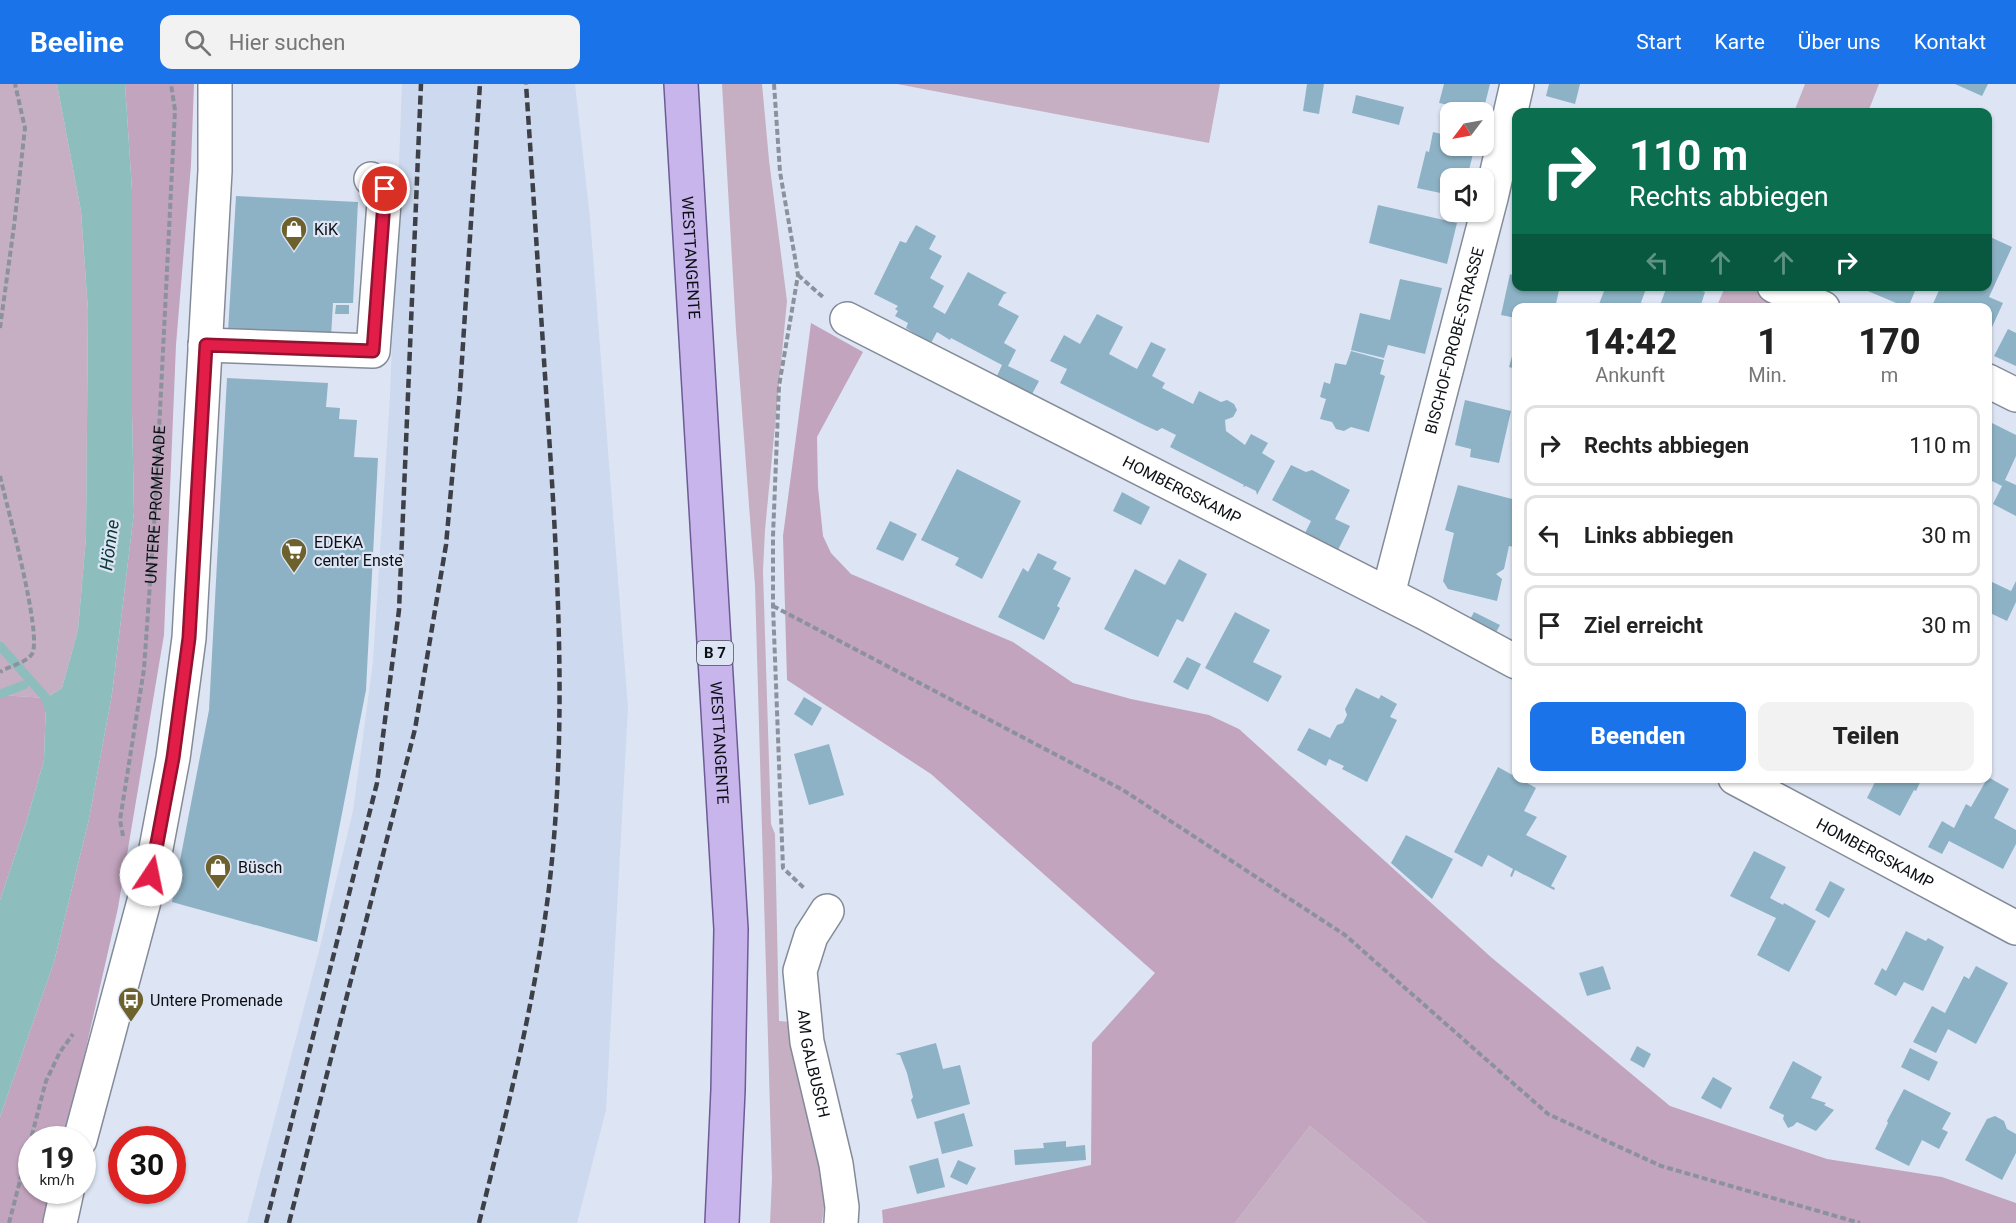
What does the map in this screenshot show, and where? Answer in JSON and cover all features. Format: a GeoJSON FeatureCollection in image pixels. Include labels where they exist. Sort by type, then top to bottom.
{"type":"FeatureCollection","features":[{"type":"Feature","properties":{"kind":"main road","name":"WESTTANGENTE"},"geometry":{"type":"LineString","coordinates":[[681,84],[731,929],[728,1090],[722,1223]]}},
{"type":"Feature","properties":{"kind":"street"},"geometry":{"type":"LineString","coordinates":[[84,1126],[149,885],[173,758],[189,638],[215,171],[215,84]]}},
{"type":"Feature","properties":{"kind":"street","name":"BISCHOF-DROBE-STRASSE"},"geometry":{"type":"LineString","coordinates":[[1514,108],[1517,84]]}},
{"type":"Feature","properties":{"kind":"street","name":"BISCHOF-DROBE-STRASSE"},"geometry":{"type":"LineString","coordinates":[[1388,594],[1504,201],[1512,129]]}},
{"type":"Feature","properties":{"kind":"street"},"geometry":{"type":"LineString","coordinates":[[206,345],[373,351],[385,189],[371,179]]}},
{"type":"Feature","properties":{"kind":"street"},"geometry":{"type":"LineString","coordinates":[[1785,291],[1812,303]]}},
{"type":"Feature","properties":{"kind":"street","name":"HOMBERGSKAMP"},"geometry":{"type":"LineString","coordinates":[[847,319],[1388,594],[1512,660]]}},
{"type":"Feature","properties":{"kind":"street"},"geometry":{"type":"LineString","coordinates":[[1992,383],[2016,395]]}},
{"type":"Feature","properties":{"kind":"street","name":"HOMBERGSKAMP"},"geometry":{"type":"LineString","coordinates":[[1745,783],[2016,928]]}},
{"type":"Feature","properties":{"kind":"street","name":"AM GALBUSCH"},"geometry":{"type":"LineString","coordinates":[[827,911],[811,936],[800,970],[807,1042],[836,1164],[842,1207],[841,1223]]}},
{"type":"Feature","properties":{"kind":"street"},"geometry":{"type":"LineString","coordinates":[[60,1223],[64,1204]]}},
{"type":"Feature","properties":{"kind":"path"},"geometry":{"type":"LineString","coordinates":[[0,328],[25,128],[15,84]]}},
{"type":"Feature","properties":{"kind":"path","name":"UNTERE PROMENADE"},"geometry":{"type":"LineString","coordinates":[[124,840],[120,820],[144,669],[155,511],[175,110],[171,84]]}},
{"type":"Feature","properties":{"kind":"path"},"geometry":{"type":"LineString","coordinates":[[774,84],[780,171],[798,275],[779,386],[773,536],[773,606],[783,868],[827,911]]}},
{"type":"Feature","properties":{"kind":"path"},"geometry":{"type":"LineString","coordinates":[[0,476],[18,548],[34,631],[34,649],[31,656],[0,672]]}},
{"type":"Feature","properties":{"kind":"path"},"geometry":{"type":"LineString","coordinates":[[773,606],[1123,790],[1345,935],[1548,1114],[1661,1166],[1860,1223]]}},
{"type":"Feature","properties":{"kind":"path"},"geometry":{"type":"LineString","coordinates":[[9,1223],[46,1081],[60,1052],[77,1029]]}},
{"type":"Feature","properties":{"kind":"shaded area"},"geometry":{"type":"Polygon","coordinates":[[[0,84],[57,84],[81,211],[88,310],[86,537],[78,630],[62,688],[46,698],[0,695],[0,84]]]}},
{"type":"Feature","properties":{"kind":"shaded area"},"geometry":{"type":"Polygon","coordinates":[[[125,84],[194,84],[191,165],[176,345],[164,635],[118,908],[68,1126],[18,1126],[18,1204],[50,1204],[45,1223],[0,1223],[0,1117],[54,962],[89,819],[112,694],[134,512],[132,190],[125,84]]]}},
{"type":"Feature","properties":{"kind":"shaded area"},"geometry":{"type":"Polygon","coordinates":[[[402,84],[575,84],[590,218],[628,708],[606,1110],[577,1223],[247,1223],[319,951],[353,811],[373,662],[390,396],[402,84]]]}},
{"type":"Feature","properties":{"kind":"shaded area"},"geometry":{"type":"Polygon","coordinates":[[[722,84],[762,84],[787,301],[763,571],[771,824],[775,834],[779,1021],[792,1022],[827,1181],[822,1223],[770,1223],[772,1179],[755,586],[736,330],[722,84]]]}},
{"type":"Feature","properties":{"kind":"shaded area"},"geometry":{"type":"Polygon","coordinates":[[[897,84],[1220,84],[1209,143],[897,84]]]}},
{"type":"Feature","properties":{"kind":"shaded area"},"geometry":{"type":"Polygon","coordinates":[[[1805,84],[1879,84],[1870,108],[1796,108],[1805,84]]]}},
{"type":"Feature","properties":{"kind":"shaded area"},"geometry":{"type":"Polygon","coordinates":[[[1723,291],[1762,291],[1791,303],[1718,303],[1723,291]]]}},
{"type":"Feature","properties":{"kind":"shaded area"},"geometry":{"type":"Polygon","coordinates":[[[811,323],[863,352],[817,437],[818,487],[823,536],[831,553],[851,574],[1013,642],[1073,683],[1131,699],[1209,715],[1239,729],[1492,958],[1670,1106],[1827,1159],[1942,1177],[2016,1203],[2016,1223],[1427,1223],[1310,1126],[1235,1223],[883,1223],[882,1210],[1091,1165],[1092,1043],[1155,973],[931,774],[787,680],[783,536],[811,323]]]}},
{"type":"Feature","properties":{"kind":"shaded area"},"geometry":{"type":"Polygon","coordinates":[[[0,695],[46,698],[44,760],[0,900],[0,695]]]}},
{"type":"Feature","properties":{"kind":"shaded area"},"geometry":{"type":"Polygon","coordinates":[[[1310,1126],[1427,1223],[1235,1223],[1310,1126]]]}},
{"type":"Feature","properties":{"kind":"water","name":"Hönne"},"geometry":{"type":"Polygon","coordinates":[[[57,84],[125,84],[132,190],[134,512],[112,694],[89,819],[54,962],[0,1117],[0,900],[44,760],[46,698],[62,688],[78,630],[86,537],[88,310],[81,211],[57,84]]]}},
{"type":"Feature","properties":{"kind":"building"},"geometry":{"type":"Polygon","coordinates":[[[1307,84],[1324,84],[1319,114],[1303,111],[1307,84]]]}},
{"type":"Feature","properties":{"kind":"building"},"geometry":{"type":"Polygon","coordinates":[[[1444,84],[1490,84],[1486,102],[1439,103],[1444,84]]]}},
{"type":"Feature","properties":{"kind":"building"},"geometry":{"type":"Polygon","coordinates":[[[1549,84],[1580,84],[1575,104],[1546,96],[1549,84]]]}},
{"type":"Feature","properties":{"kind":"building"},"geometry":{"type":"Polygon","coordinates":[[[1955,84],[1988,84],[1982,96],[1955,84]]]}},
{"type":"Feature","properties":{"kind":"building"},"geometry":{"type":"Polygon","coordinates":[[[1356,95],[1404,107],[1399,125],[1352,113],[1356,95]]]}},
{"type":"Feature","properties":{"kind":"building"},"geometry":{"type":"Polygon","coordinates":[[[1433,132],[1440,134],[1440,156],[1472,156],[1470,168],[1440,168],[1440,193],[1417,188],[1426,151],[1429,152],[1433,132]]]}},
{"type":"Feature","properties":{"kind":"building","name":"KiK"},"geometry":{"type":"Polygon","coordinates":[[[236,196],[358,202],[353,303],[333,303],[331,337],[228,332],[236,196]]]}},
{"type":"Feature","properties":{"kind":"building"},"geometry":{"type":"Polygon","coordinates":[[[1378,205],[1440,219],[1440,222],[1457,223],[1447,264],[1369,243],[1378,205]]]}},
{"type":"Feature","properties":{"kind":"building"},"geometry":{"type":"Polygon","coordinates":[[[916,225],[936,236],[929,249],[942,256],[930,278],[944,286],[933,307],[945,314],[968,272],[1007,293],[998,305],[1019,316],[1004,343],[1016,350],[1008,366],[1039,381],[1031,396],[996,378],[1002,365],[951,338],[950,340],[937,332],[931,343],[917,337],[906,328],[908,323],[895,316],[898,311],[895,309],[898,306],[874,294],[900,241],[906,243],[916,225]]]}},
{"type":"Feature","properties":{"kind":"building"},"geometry":{"type":"Polygon","coordinates":[[[1992,238],[2012,247],[1992,290],[1992,238]]]}},
{"type":"Feature","properties":{"kind":"building"},"geometry":{"type":"Polygon","coordinates":[[[1510,274],[1512,275],[1512,291],[1559,291],[1556,303],[1512,303],[1512,317],[1501,315],[1510,274]]]}},
{"type":"Feature","properties":{"kind":"building"},"geometry":{"type":"Polygon","coordinates":[[[1400,279],[1442,288],[1425,354],[1388,345],[1384,358],[1351,350],[1360,313],[1390,320],[1400,279]]]}},
{"type":"Feature","properties":{"kind":"building"},"geometry":{"type":"Polygon","coordinates":[[[1604,291],[1645,291],[1641,303],[1599,303],[1604,291]]]}},
{"type":"Feature","properties":{"kind":"building"},"geometry":{"type":"Polygon","coordinates":[[[1665,291],[1705,292],[1702,303],[1661,303],[1665,291]]]}},
{"type":"Feature","properties":{"kind":"building"},"geometry":{"type":"Polygon","coordinates":[[[1868,291],[1915,291],[1910,303],[1896,303],[1868,291]]]}},
{"type":"Feature","properties":{"kind":"building"},"geometry":{"type":"Polygon","coordinates":[[[1939,291],[1992,291],[1989,297],[2003,303],[1992,327],[1992,303],[1933,303],[1939,291]]]}},
{"type":"Feature","properties":{"kind":"building"},"geometry":{"type":"Polygon","coordinates":[[[336,305],[349,305],[349,314],[335,314],[336,305]]]}},
{"type":"Feature","properties":{"kind":"building"},"geometry":{"type":"Polygon","coordinates":[[[1097,314],[1123,327],[1109,354],[1137,369],[1151,342],[1166,349],[1152,376],[1165,383],[1162,388],[1193,404],[1199,391],[1221,402],[1227,400],[1234,404],[1237,410],[1233,417],[1225,420],[1226,431],[1245,445],[1251,434],[1268,443],[1262,453],[1275,461],[1257,495],[1256,491],[1246,486],[1243,487],[1244,485],[1170,447],[1176,435],[1162,428],[1157,431],[1060,383],[1067,369],[1050,361],[1064,335],[1080,344],[1097,314]]]}},
{"type":"Feature","properties":{"kind":"building"},"geometry":{"type":"Polygon","coordinates":[[[2008,329],[2016,333],[2016,366],[1994,356],[2008,329]]]}},
{"type":"Feature","properties":{"kind":"building"},"geometry":{"type":"Polygon","coordinates":[[[1351,351],[1384,360],[1380,374],[1385,376],[1369,432],[1351,427],[1344,431],[1336,429],[1332,422],[1320,419],[1326,399],[1320,397],[1324,382],[1330,384],[1335,363],[1346,365],[1351,351]]]}},
{"type":"Feature","properties":{"kind":"building","name":"EDEKA center Enste"},"geometry":{"type":"Polygon","coordinates":[[[227,378],[328,383],[326,407],[340,408],[339,419],[357,420],[354,457],[378,458],[366,690],[317,942],[172,902],[209,710],[227,378]]]}},
{"type":"Feature","properties":{"kind":"building"},"geometry":{"type":"Polygon","coordinates":[[[1465,400],[1511,411],[1499,463],[1470,457],[1471,449],[1455,445],[1465,400]]]}},
{"type":"Feature","properties":{"kind":"building"},"geometry":{"type":"Polygon","coordinates":[[[1992,423],[2016,435],[2016,456],[2005,480],[2016,485],[2016,516],[1993,504],[2002,486],[1992,481],[1992,423]]]}},
{"type":"Feature","properties":{"kind":"building"},"geometry":{"type":"Polygon","coordinates":[[[1291,465],[1306,472],[1312,470],[1350,490],[1335,519],[1350,526],[1337,552],[1304,535],[1311,521],[1272,500],[1291,465]]]}},
{"type":"Feature","properties":{"kind":"building"},"geometry":{"type":"Polygon","coordinates":[[[957,469],[1021,501],[982,579],[955,565],[959,558],[921,540],[957,469]]]}},
{"type":"Feature","properties":{"kind":"building"},"geometry":{"type":"Polygon","coordinates":[[[1458,485],[1512,499],[1512,547],[1509,546],[1504,569],[1496,574],[1502,579],[1497,601],[1448,589],[1443,581],[1454,533],[1445,530],[1458,485]]]}},
{"type":"Feature","properties":{"kind":"building"},"geometry":{"type":"Polygon","coordinates":[[[1122,492],[1150,507],[1141,525],[1113,511],[1122,492]]]}},
{"type":"Feature","properties":{"kind":"building"},"geometry":{"type":"Polygon","coordinates":[[[890,521],[917,534],[903,561],[876,549],[890,521]]]}},
{"type":"Feature","properties":{"kind":"building"},"geometry":{"type":"Polygon","coordinates":[[[1038,553],[1057,562],[1053,569],[1071,578],[1057,606],[1060,608],[1044,640],[998,617],[1023,568],[1028,572],[1038,553]]]}},
{"type":"Feature","properties":{"kind":"building"},"geometry":{"type":"Polygon","coordinates":[[[1179,559],[1207,574],[1183,622],[1177,619],[1158,657],[1104,629],[1135,569],[1165,585],[1179,559]]]}},
{"type":"Feature","properties":{"kind":"building"},"geometry":{"type":"Polygon","coordinates":[[[2016,581],[2016,602],[2007,621],[1992,614],[1992,582],[2011,591],[2016,581]]]}},
{"type":"Feature","properties":{"kind":"building"},"geometry":{"type":"Polygon","coordinates":[[[1235,612],[1270,630],[1253,662],[1282,676],[1268,702],[1205,668],[1235,612]]]}},
{"type":"Feature","properties":{"kind":"building"},"geometry":{"type":"Polygon","coordinates":[[[1474,612],[1500,625],[1493,638],[1467,625],[1474,612]]]}},
{"type":"Feature","properties":{"kind":"building"},"geometry":{"type":"Polygon","coordinates":[[[1187,657],[1201,664],[1188,690],[1173,682],[1187,657]]]}},
{"type":"Feature","properties":{"kind":"building"},"geometry":{"type":"Polygon","coordinates":[[[1356,688],[1379,699],[1381,695],[1397,704],[1390,717],[1397,720],[1367,782],[1342,769],[1344,766],[1329,759],[1326,766],[1297,750],[1309,728],[1330,738],[1337,725],[1343,723],[1347,715],[1345,709],[1356,688]]]}},
{"type":"Feature","properties":{"kind":"building"},"geometry":{"type":"Polygon","coordinates":[[[804,697],[822,708],[812,726],[794,714],[804,697]]]}},
{"type":"Feature","properties":{"kind":"building"},"geometry":{"type":"Polygon","coordinates":[[[829,744],[844,795],[809,805],[794,754],[829,744]]]}},
{"type":"Feature","properties":{"kind":"building"},"geometry":{"type":"Polygon","coordinates":[[[1498,767],[1512,775],[1512,783],[1527,783],[1536,788],[1524,811],[1537,817],[1526,835],[1567,856],[1551,886],[1555,888],[1554,890],[1515,870],[1512,877],[1510,876],[1513,869],[1488,855],[1482,867],[1454,852],[1498,767]]]}},
{"type":"Feature","properties":{"kind":"building"},"geometry":{"type":"Polygon","coordinates":[[[1992,779],[2009,789],[1994,818],[2016,830],[2016,844],[2003,869],[1949,841],[1942,854],[1928,847],[1942,821],[1954,828],[1966,804],[1971,807],[1985,783],[1992,783],[1992,779]]]}},
{"type":"Feature","properties":{"kind":"building"},"geometry":{"type":"Polygon","coordinates":[[[1874,783],[1920,783],[1900,816],[1867,798],[1874,783]]]}},
{"type":"Feature","properties":{"kind":"building"},"geometry":{"type":"Polygon","coordinates":[[[1406,835],[1453,859],[1432,899],[1391,863],[1406,835]]]}},
{"type":"Feature","properties":{"kind":"building"},"geometry":{"type":"Polygon","coordinates":[[[1754,851],[1786,867],[1770,898],[1816,921],[1789,972],[1757,955],[1776,918],[1730,896],[1754,851]]]}},
{"type":"Feature","properties":{"kind":"building"},"geometry":{"type":"Polygon","coordinates":[[[1830,881],[1845,889],[1829,918],[1815,910],[1830,881]]]}},
{"type":"Feature","properties":{"kind":"building"},"geometry":{"type":"Polygon","coordinates":[[[1906,931],[1926,941],[1928,938],[1944,947],[1923,991],[1904,982],[1896,996],[1874,984],[1882,968],[1886,971],[1906,931]]]}},
{"type":"Feature","properties":{"kind":"building"},"geometry":{"type":"Polygon","coordinates":[[[1603,966],[1611,989],[1587,996],[1579,973],[1603,966]]]}},
{"type":"Feature","properties":{"kind":"building"},"geometry":{"type":"Polygon","coordinates":[[[1976,966],[2008,983],[1976,1044],[1948,1029],[1936,1053],[1913,1042],[1932,1006],[1945,1013],[1964,976],[1969,979],[1976,966]]]}},
{"type":"Feature","properties":{"kind":"building"},"geometry":{"type":"Polygon","coordinates":[[[936,1043],[943,1069],[960,1065],[970,1104],[917,1119],[911,1100],[913,1097],[907,1073],[900,1055],[895,1054],[936,1043]]]}},
{"type":"Feature","properties":{"kind":"building"},"geometry":{"type":"Polygon","coordinates":[[[1637,1046],[1651,1054],[1644,1068],[1630,1060],[1637,1046]]]}},
{"type":"Feature","properties":{"kind":"building"},"geometry":{"type":"Polygon","coordinates":[[[1910,1048],[1938,1062],[1929,1081],[1901,1067],[1910,1048]]]}},
{"type":"Feature","properties":{"kind":"building"},"geometry":{"type":"Polygon","coordinates":[[[1793,1061],[1822,1077],[1811,1098],[1826,1103],[1824,1105],[1834,1110],[1816,1131],[1797,1122],[1788,1128],[1783,1119],[1784,1115],[1769,1108],[1793,1061]]]}},
{"type":"Feature","properties":{"kind":"building"},"geometry":{"type":"Polygon","coordinates":[[[1713,1077],[1732,1088],[1721,1109],[1701,1098],[1713,1077]]]}},
{"type":"Feature","properties":{"kind":"building"},"geometry":{"type":"Polygon","coordinates":[[[1904,1089],[1951,1113],[1942,1129],[1948,1132],[1939,1149],[1922,1140],[1909,1166],[1875,1149],[1904,1089]]]}},
{"type":"Feature","properties":{"kind":"building"},"geometry":{"type":"Polygon","coordinates":[[[964,1113],[973,1146],[942,1154],[934,1122],[964,1113]]]}},
{"type":"Feature","properties":{"kind":"building"},"geometry":{"type":"Polygon","coordinates":[[[1995,1116],[2004,1121],[2007,1129],[2016,1134],[2016,1153],[2002,1180],[1965,1160],[1987,1119],[1995,1116]]]}},
{"type":"Feature","properties":{"kind":"building"},"geometry":{"type":"Polygon","coordinates":[[[1066,1141],[1066,1147],[1085,1145],[1086,1160],[1015,1165],[1014,1150],[1044,1148],[1043,1143],[1066,1141]]]}},
{"type":"Feature","properties":{"kind":"building"},"geometry":{"type":"Polygon","coordinates":[[[938,1158],[945,1187],[917,1194],[909,1166],[938,1158]]]}},
{"type":"Feature","properties":{"kind":"building"},"geometry":{"type":"Polygon","coordinates":[[[958,1160],[976,1168],[967,1185],[950,1177],[958,1160]]]}},
{"type":"Feature","properties":{"kind":"waterway"},"geometry":{"type":"LineString","coordinates":[[0,646],[46,698],[49,709]]}},
{"type":"Feature","properties":{"kind":"waterway"},"geometry":{"type":"LineString","coordinates":[[0,694],[24,685]]}},
{"type":"Feature","properties":{"kind":"railway"},"geometry":{"type":"LineString","coordinates":[[266,1223],[377,783],[399,610],[421,84]]}},
{"type":"Feature","properties":{"kind":"railway"},"geometry":{"type":"LineString","coordinates":[[289,1223],[415,729],[446,545],[460,390],[480,84]]}},
{"type":"Feature","properties":{"kind":"railway"},"geometry":{"type":"LineString","coordinates":[[479,1223],[535,978],[548,896],[558,781],[559,666],[556,550],[526,84]]}},
{"type":"Feature","properties":{"kind":"place","name":"KiK"},"geometry":{"type":"Point","coordinates":[294,252]}},
{"type":"Feature","properties":{"kind":"place","name":"EDEKA center Enste"},"geometry":{"type":"Point","coordinates":[294,574]}},
{"type":"Feature","properties":{"kind":"place","name":"Büsch"},"geometry":{"type":"Point","coordinates":[218,890]}},
{"type":"Feature","properties":{"kind":"place","name":"Untere Promenade"},"geometry":{"type":"Point","coordinates":[131,1023]}},
{"type":"Feature","properties":{"kind":"route"},"geometry":{"type":"LineString","coordinates":[[151,875],[173,758],[189,638],[206,345],[373,351],[385,189]]}}]}
